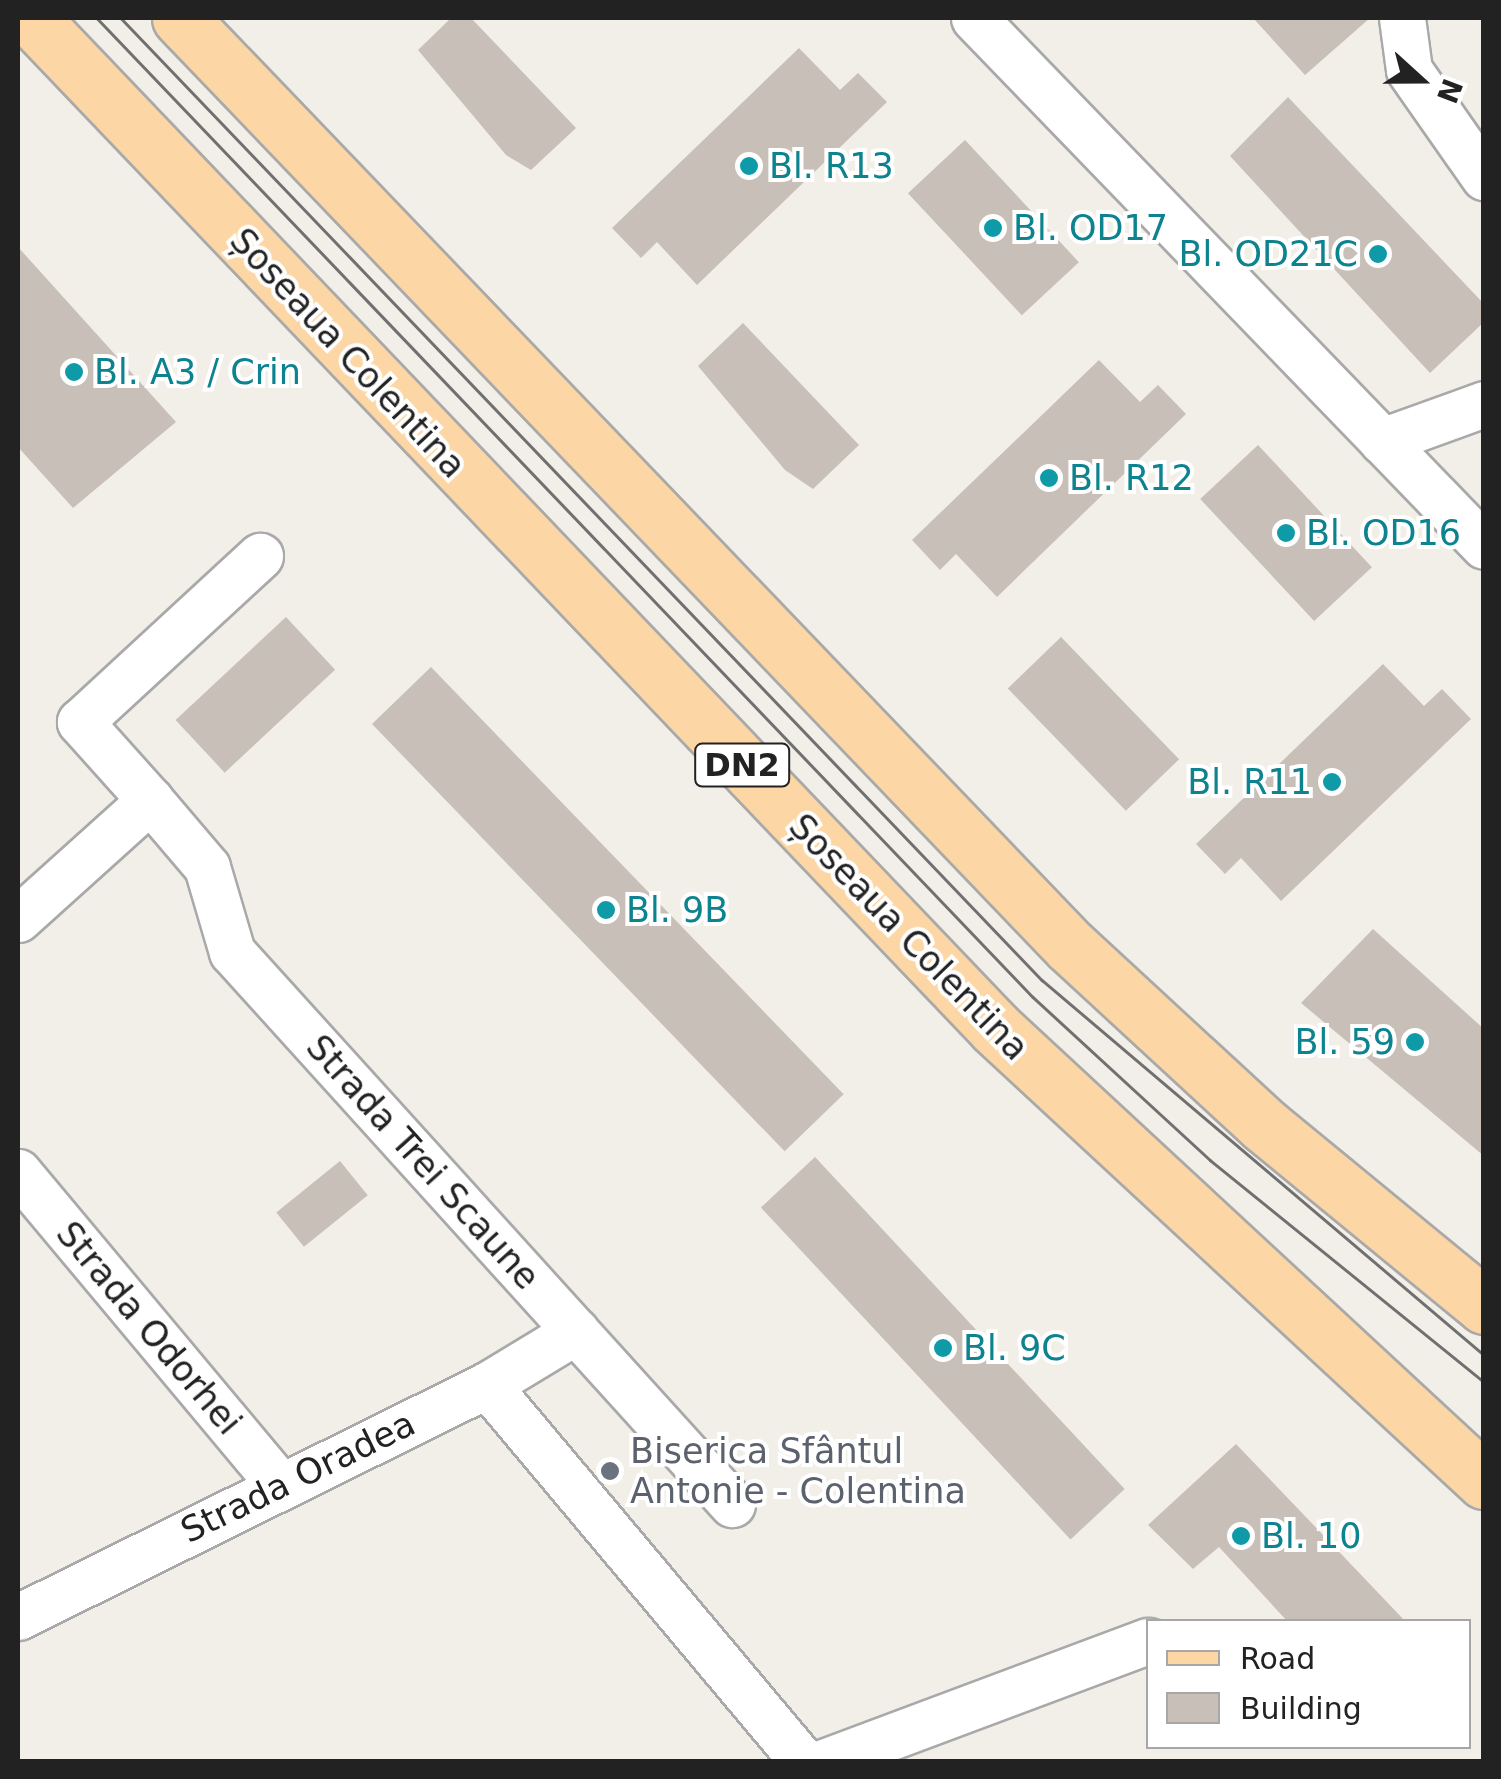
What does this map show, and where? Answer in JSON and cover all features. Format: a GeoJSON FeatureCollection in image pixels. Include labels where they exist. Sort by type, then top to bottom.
{"type":"FeatureCollection","features":[{"type":"Feature","properties":{"kind":"main road","name":"Șoseaua Colentina"},"geometry":{"type":"LineString","coordinates":[[32,18],[995,1028],[1484,1480]]}},
{"type":"Feature","properties":{"kind":"main road"},"geometry":{"type":"LineString","coordinates":[[180,18],[1070,946],[1264,1125],[1484,1306]]}},
{"type":"Feature","properties":{"kind":"street"},"geometry":{"type":"LineString","coordinates":[[974,18],[1484,546]]}},
{"type":"Feature","properties":{"kind":"street"},"geometry":{"type":"LineString","coordinates":[[1402,18],[1409,70],[1484,177]]}},
{"type":"Feature","properties":{"kind":"street"},"geometry":{"type":"LineString","coordinates":[[1382,441],[1484,404]]}},
{"type":"Feature","properties":{"kind":"street"},"geometry":{"type":"LineString","coordinates":[[18,919],[150,800],[80,722],[260,556]]}},
{"type":"Feature","properties":{"kind":"street","name":"Strada Trei Scaune"},"geometry":{"type":"LineString","coordinates":[[150,800],[207,867],[232,952],[732,1504]]}},
{"type":"Feature","properties":{"kind":"street","name":"Strada Odorhei"},"geometry":{"type":"LineString","coordinates":[[18,1172],[280,1485]]}},
{"type":"Feature","properties":{"kind":"street","name":"Strada Oradea"},"geometry":{"type":"LineString","coordinates":[[18,1617],[487,1385],[576,1331]]}},
{"type":"Feature","properties":{"kind":"street"},"geometry":{"type":"LineString","coordinates":[[487,1385],[803,1762]]}},
{"type":"Feature","properties":{"kind":"street"},"geometry":{"type":"LineString","coordinates":[[824,1762],[914,1746],[1146,1643]]}},
{"type":"Feature","properties":{"kind":"building"},"geometry":{"type":"Polygon","coordinates":[[[451,18],[471,18],[576,128],[531,170],[506,155],[418,50],[451,18]]]}},
{"type":"Feature","properties":{"kind":"building"},"geometry":{"type":"Polygon","coordinates":[[[1253,18],[1370,18],[1305,75],[1253,18]]]}},
{"type":"Feature","properties":{"kind":"building","name":"Bl. R13"},"geometry":{"type":"Polygon","coordinates":[[[799,48],[840,90],[858,73],[887,102],[697,285],[657,242],[641,258],[612,228],[799,48]]]}},
{"type":"Feature","properties":{"kind":"building","name":"Bl. OD21C"},"geometry":{"type":"Polygon","coordinates":[[[1288,97],[1484,304],[1484,322],[1430,373],[1230,156],[1288,97]]]}},
{"type":"Feature","properties":{"kind":"building","name":"Bl. OD17"},"geometry":{"type":"Polygon","coordinates":[[[965,140],[1079,262],[1022,315],[908,193],[965,140]]]}},
{"type":"Feature","properties":{"kind":"building","name":"Bl. A3 / Crin"},"geometry":{"type":"Polygon","coordinates":[[[18,247],[176,422],[73,508],[18,447],[18,247]]]}},
{"type":"Feature","properties":{"kind":"building"},"geometry":{"type":"Polygon","coordinates":[[[743,323],[859,445],[813,489],[785,470],[698,366],[743,323]]]}},
{"type":"Feature","properties":{"kind":"building","name":"Bl. R12"},"geometry":{"type":"Polygon","coordinates":[[[1099,360],[1140,402],[1158,385],[1186,414],[997,597],[956,554],[940,570],[912,540],[1099,360]]]}},
{"type":"Feature","properties":{"kind":"building","name":"Bl. OD16"},"geometry":{"type":"Polygon","coordinates":[[[1258,445],[1372,567],[1314,621],[1200,499],[1258,445]]]}},
{"type":"Feature","properties":{"kind":"building"},"geometry":{"type":"Polygon","coordinates":[[[286,617],[335,670],[225,773],[176,720],[286,617]]]}},
{"type":"Feature","properties":{"kind":"building"},"geometry":{"type":"Polygon","coordinates":[[[1061,637],[1179,759],[1126,811],[1008,688],[1061,637]]]}},
{"type":"Feature","properties":{"kind":"building","name":"Bl. R11"},"geometry":{"type":"Polygon","coordinates":[[[1383,664],[1424,706],[1442,689],[1471,719],[1281,901],[1241,858],[1225,874],[1196,844],[1383,664]]]}},
{"type":"Feature","properties":{"kind":"building","name":"Bl. 9B"},"geometry":{"type":"Polygon","coordinates":[[[431,667],[844,1094],[785,1151],[372,724],[431,667]]]}},
{"type":"Feature","properties":{"kind":"building","name":"Bl. 59"},"geometry":{"type":"Polygon","coordinates":[[[1373,929],[1484,1029],[1484,1156],[1301,1003],[1373,929]]]}},
{"type":"Feature","properties":{"kind":"building","name":"Bl. 9C"},"geometry":{"type":"Polygon","coordinates":[[[815,1157],[1125,1489],[1071,1540],[761,1207],[815,1157]]]}},
{"type":"Feature","properties":{"kind":"building"},"geometry":{"type":"Polygon","coordinates":[[[340,1161],[368,1195],[304,1247],[276,1213],[340,1161]]]}},
{"type":"Feature","properties":{"kind":"building","name":"Bl. 10"},"geometry":{"type":"Polygon","coordinates":[[[1236,1444],[1403,1619],[1285,1619],[1219,1547],[1193,1569],[1148,1525],[1236,1444]]]}},
{"type":"Feature","properties":{"kind":"tram line"},"geometry":{"type":"LineString","coordinates":[[97,18],[1033,997],[1210,1160],[1484,1382]]}},
{"type":"Feature","properties":{"kind":"tram line"},"geometry":{"type":"LineString","coordinates":[[121,18],[1042,980],[1484,1355]]}},
{"type":"Feature","properties":{"kind":"place","name":"Bl. R13"},"geometry":{"type":"Point","coordinates":[749,166]}},
{"type":"Feature","properties":{"kind":"place","name":"Bl. OD17"},"geometry":{"type":"Point","coordinates":[993,228]}},
{"type":"Feature","properties":{"kind":"place","name":"Bl. OD21C"},"geometry":{"type":"Point","coordinates":[1378,254]}},
{"type":"Feature","properties":{"kind":"place","name":"Bl. A3 / Crin"},"geometry":{"type":"Point","coordinates":[74,372]}},
{"type":"Feature","properties":{"kind":"place","name":"Bl. R12"},"geometry":{"type":"Point","coordinates":[1049,478]}},
{"type":"Feature","properties":{"kind":"place","name":"Bl. OD16"},"geometry":{"type":"Point","coordinates":[1286,533]}},
{"type":"Feature","properties":{"kind":"place","name":"Bl. R11"},"geometry":{"type":"Point","coordinates":[1332,782]}},
{"type":"Feature","properties":{"kind":"place","name":"Bl. 9B"},"geometry":{"type":"Point","coordinates":[606,910]}},
{"type":"Feature","properties":{"kind":"place","name":"Bl. 59"},"geometry":{"type":"Point","coordinates":[1415,1042]}},
{"type":"Feature","properties":{"kind":"place","name":"Bl. 9C"},"geometry":{"type":"Point","coordinates":[943,1348]}},
{"type":"Feature","properties":{"kind":"place","name":"Biserica Sfântul Antonie - Colentina"},"geometry":{"type":"Point","coordinates":[610,1471]}},
{"type":"Feature","properties":{"kind":"place","name":"Bl. 10"},"geometry":{"type":"Point","coordinates":[1241,1536]}}]}
